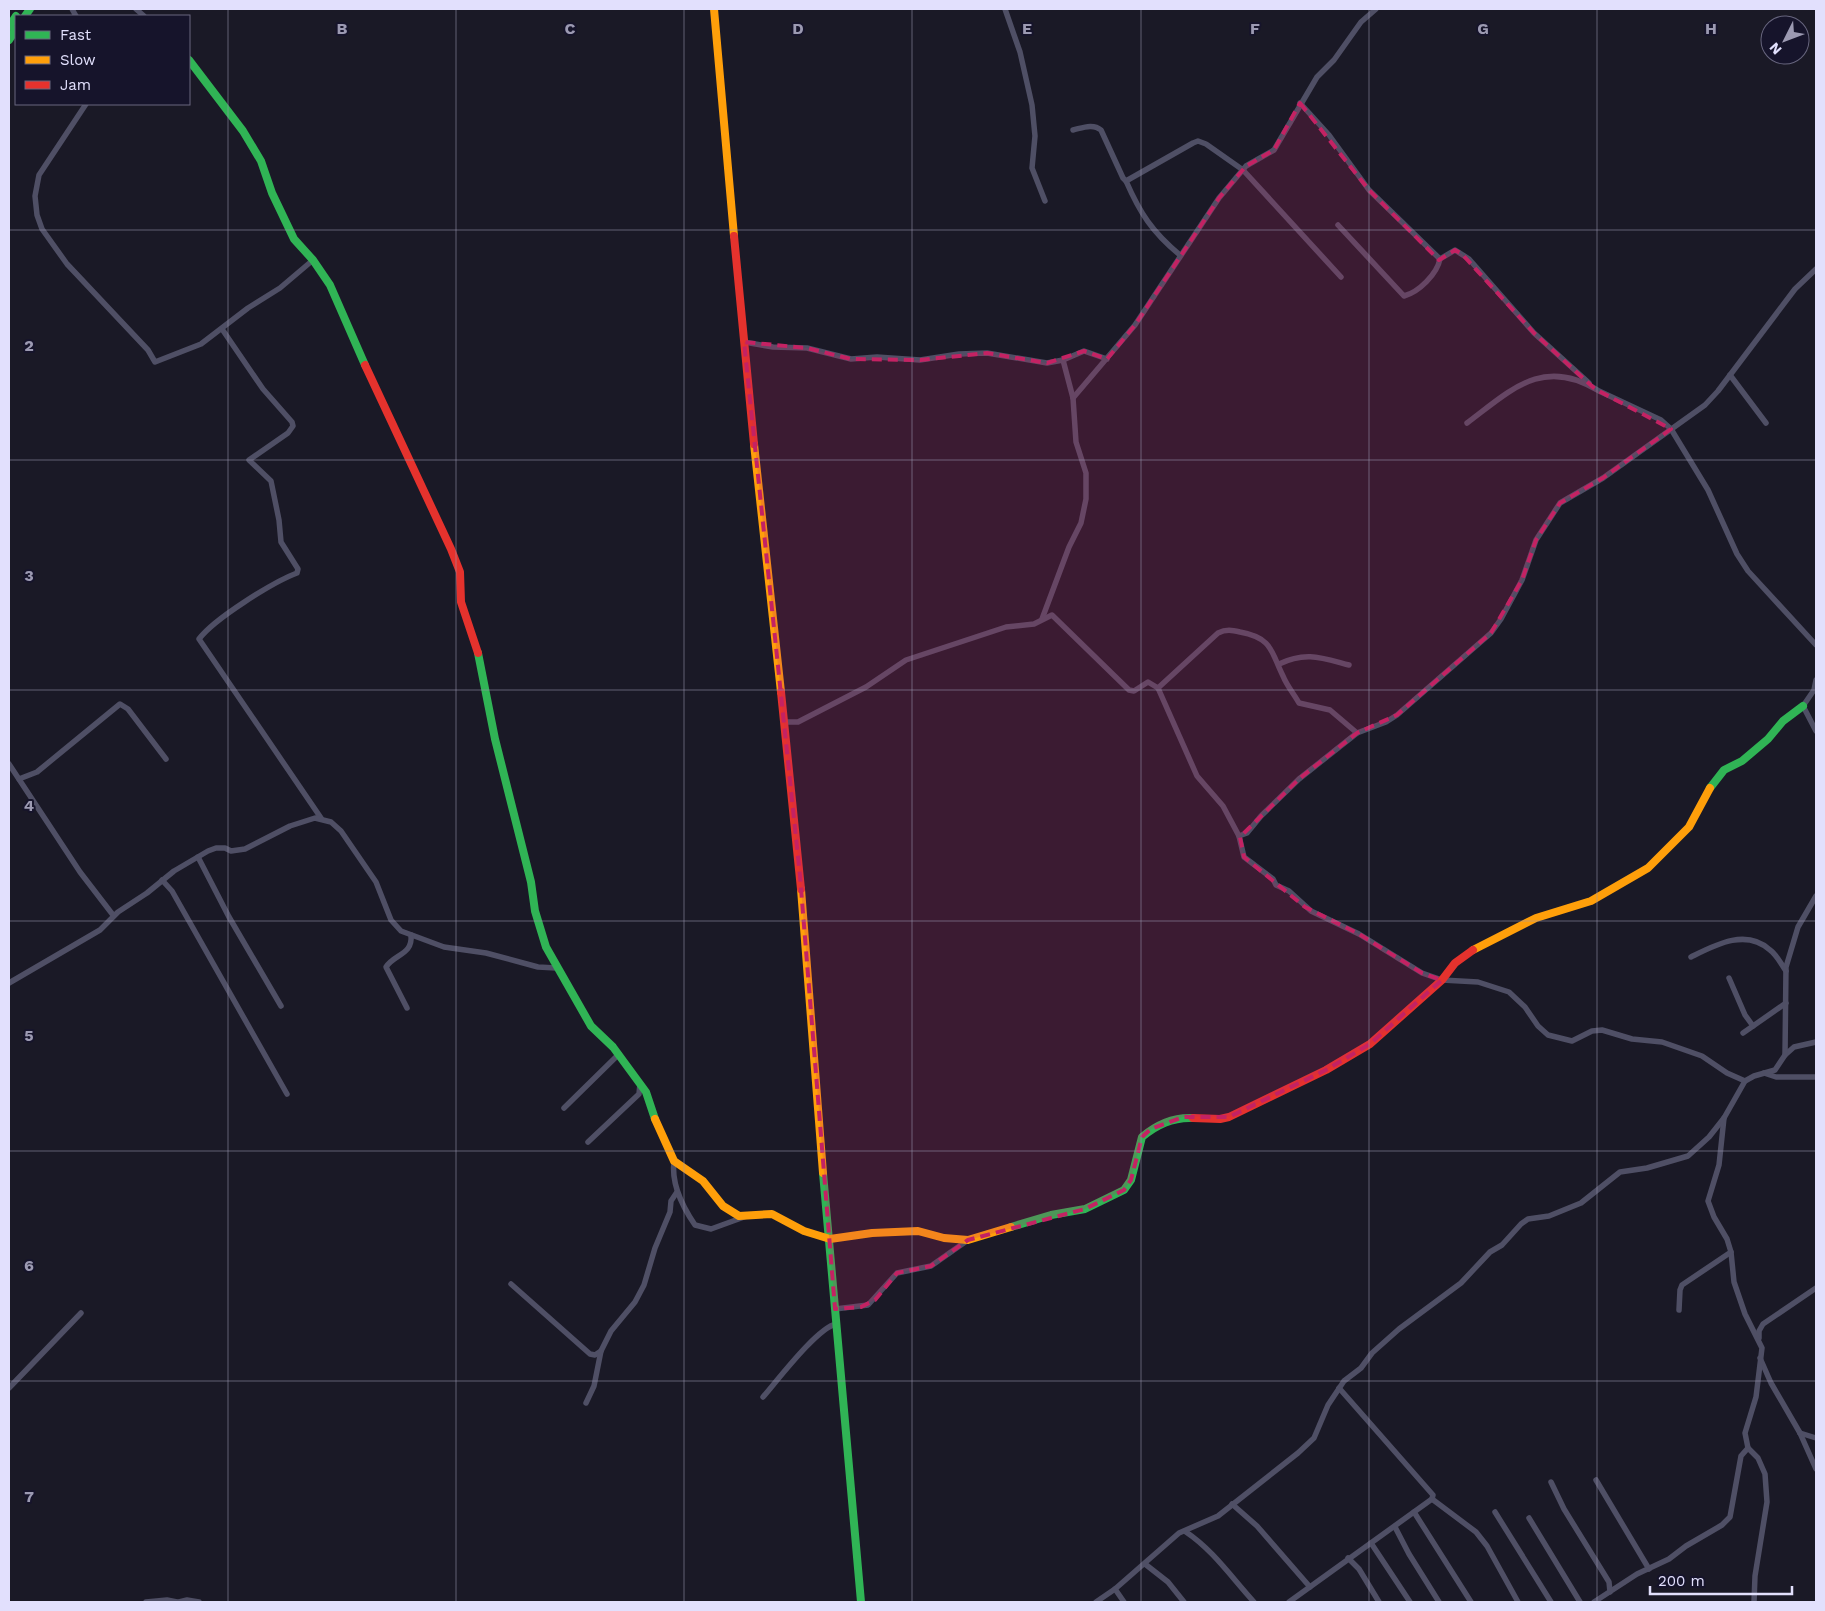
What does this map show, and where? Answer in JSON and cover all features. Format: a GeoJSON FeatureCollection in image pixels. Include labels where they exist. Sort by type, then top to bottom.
{"type":"FeatureCollection","features":[{"type":"Feature","properties":{"kind":"main road"},"geometry":{"type":"LineString","coordinates":[[714,9],[744,342],[785,722],[861,1602]]}},
{"type":"Feature","properties":{"kind":"main road"},"geometry":{"type":"LineString","coordinates":[[190,61],[244,131],[261,161],[272,193],[291,233],[326,279],[448,542],[460,572],[461,602],[475,639],[487,702],[531,882],[535,911],[546,947],[556,968],[591,1026],[619,1054],[650,1098],[659,1131],[674,1161],[703,1181],[723,1206],[739,1216],[772,1214],[804,1231],[830,1239],[872,1233],[918,1232],[944,1238],[968,1240],[1051,1215],[1085,1209],[1124,1190],[1131,1180],[1142,1138],[1150,1129],[1183,1118],[1220,1119],[1229,1117],[1326,1070],[1370,1044],[1442,980],[1455,963],[1475,949],[1536,918],[1591,901],[1648,868],[1689,827],[1716,779],[1724,770],[1742,761],[1768,739],[1783,721],[1803,706]]}},
{"type":"Feature","properties":{"kind":"street"},"geometry":{"type":"LineString","coordinates":[[1004,9],[1020,52],[1027,81],[1035,136],[1032,168],[1045,201]]}},
{"type":"Feature","properties":{"kind":"street"},"geometry":{"type":"LineString","coordinates":[[1073,398],[1135,325],[1180,255],[1212,213],[1217,201],[1243,170],[1272,152],[1316,77],[1334,60],[1361,22],[1376,9]]}},
{"type":"Feature","properties":{"kind":"street"},"geometry":{"type":"LineString","coordinates":[[1300,103],[1328,135],[1369,190],[1440,259]]}},
{"type":"Feature","properties":{"kind":"street"},"geometry":{"type":"LineString","coordinates":[[85,105],[39,175],[35,204],[42,230],[67,264],[148,350],[154,362],[201,344],[248,308],[280,288],[313,260]]}},
{"type":"Feature","properties":{"kind":"street"},"geometry":{"type":"LineString","coordinates":[[1073,130],[1087,126],[1098,126],[1144,219],[1160,239],[1180,255]]}},
{"type":"Feature","properties":{"kind":"street"},"geometry":{"type":"LineString","coordinates":[[1126,181],[1198,142],[1221,154],[1243,170],[1341,277]]}},
{"type":"Feature","properties":{"kind":"street"},"geometry":{"type":"LineString","coordinates":[[1338,225],[1404,296],[1411,294],[1432,275],[1440,259],[1456,250],[1469,259],[1534,332],[1591,385],[1599,391],[1661,420],[1672,429],[1708,490],[1737,554],[1748,571],[1816,645]]}},
{"type":"Feature","properties":{"kind":"street"},"geometry":{"type":"LineString","coordinates":[[1239,836],[1248,833],[1261,816],[1299,778],[1357,733],[1386,722],[1397,715],[1491,633],[1522,580],[1536,540],[1560,503],[1603,478],[1705,405],[1795,289],[1816,269]]}},
{"type":"Feature","properties":{"kind":"street"},"geometry":{"type":"LineString","coordinates":[[222,329],[262,389],[283,408],[292,422],[293,426],[288,433],[249,460],[270,481],[279,520],[281,542],[298,569],[297,573],[272,584],[231,613],[199,639],[321,818]]}},
{"type":"Feature","properties":{"kind":"street"},"geometry":{"type":"LineString","coordinates":[[744,342],[807,348],[844,358],[878,357],[920,360],[959,354],[987,353],[1015,356],[1047,363],[1064,360],[1084,351],[1107,359]]}},
{"type":"Feature","properties":{"kind":"street"},"geometry":{"type":"LineString","coordinates":[[1042,618],[1085,508],[1086,473],[1076,442],[1073,398],[1064,360]]}},
{"type":"Feature","properties":{"kind":"street"},"geometry":{"type":"LineString","coordinates":[[1730,375],[1766,423]]}},
{"type":"Feature","properties":{"kind":"street"},"geometry":{"type":"LineString","coordinates":[[1467,423],[1513,388],[1538,377],[1562,378],[1591,385]]}},
{"type":"Feature","properties":{"kind":"street"},"geometry":{"type":"LineString","coordinates":[[785,722],[798,722],[866,687],[906,660],[1006,627],[1034,624],[1042,618],[1052,615],[1129,690],[1134,691],[1148,682],[1158,688],[1197,776],[1220,802],[1239,836],[1244,857],[1273,878],[1276,885],[1289,891],[1305,907],[1359,934],[1422,973],[1442,980],[1478,982],[1509,992],[1531,1013],[1543,1031],[1552,1036],[1572,1041],[1597,1030],[1632,1039],[1662,1042],[1702,1056],[1727,1073],[1746,1081]]}},
{"type":"Feature","properties":{"kind":"street"},"geometry":{"type":"LineString","coordinates":[[1158,688],[1218,634],[1226,630],[1245,632],[1260,639],[1270,647],[1279,664],[1282,676],[1301,705],[1317,706],[1330,710],[1357,733]]}},
{"type":"Feature","properties":{"kind":"street"},"geometry":{"type":"LineString","coordinates":[[1279,664],[1302,656],[1323,658],[1349,665]]}},
{"type":"Feature","properties":{"kind":"street"},"geometry":{"type":"LineString","coordinates":[[1816,680],[1814,690],[1803,706],[1816,731]]}},
{"type":"Feature","properties":{"kind":"street"},"geometry":{"type":"LineString","coordinates":[[19,779],[37,772],[120,704],[128,709],[166,759]]}},
{"type":"Feature","properties":{"kind":"street"},"geometry":{"type":"LineString","coordinates":[[9,764],[80,872],[114,915]]}},
{"type":"Feature","properties":{"kind":"street"},"geometry":{"type":"LineString","coordinates":[[9,983],[100,930],[114,915],[162,880],[198,857],[216,848],[225,848],[231,852],[245,849],[290,826],[315,818],[331,822],[341,831],[376,882],[391,920],[401,931],[444,946],[538,967],[556,968]]}},
{"type":"Feature","properties":{"kind":"street"},"geometry":{"type":"LineString","coordinates":[[198,857],[225,909],[281,1006]]}},
{"type":"Feature","properties":{"kind":"street"},"geometry":{"type":"LineString","coordinates":[[162,880],[172,891],[287,1094]]}},
{"type":"Feature","properties":{"kind":"street"},"geometry":{"type":"LineString","coordinates":[[1785,1055],[1786,971],[1790,950],[1798,927],[1816,896]]}},
{"type":"Feature","properties":{"kind":"street"},"geometry":{"type":"LineString","coordinates":[[407,1008],[386,967],[409,950],[412,943],[411,935]]}},
{"type":"Feature","properties":{"kind":"street"},"geometry":{"type":"LineString","coordinates":[[1691,958],[1729,940],[1741,939],[1753,941],[1771,950],[1786,971]]}},
{"type":"Feature","properties":{"kind":"street"},"geometry":{"type":"LineString","coordinates":[[1729,978],[1745,1014],[1753,1026]]}},
{"type":"Feature","properties":{"kind":"street"},"geometry":{"type":"LineString","coordinates":[[1743,1032],[1786,1002]]}},
{"type":"Feature","properties":{"kind":"street"},"geometry":{"type":"LineString","coordinates":[[1096,1602],[1115,1590],[1179,1534],[1218,1516],[1312,1440],[1339,1388],[1361,1368],[1382,1344],[1461,1283],[1490,1252],[1502,1245],[1521,1224],[1528,1219],[1549,1216],[1580,1202],[1620,1172],[1647,1168],[1688,1156],[1709,1137],[1724,1118],[1746,1081],[1754,1076],[1777,1068],[1785,1055],[1794,1047],[1816,1042]]}},
{"type":"Feature","properties":{"kind":"street"},"geometry":{"type":"LineString","coordinates":[[564,1108],[619,1054]]}},
{"type":"Feature","properties":{"kind":"street"},"geometry":{"type":"LineString","coordinates":[[1764,1073],[1776,1077],[1816,1077]]}},
{"type":"Feature","properties":{"kind":"street"},"geometry":{"type":"LineString","coordinates":[[588,1142],[639,1094],[640,1083]]}},
{"type":"Feature","properties":{"kind":"street"},"geometry":{"type":"LineString","coordinates":[[1724,1118],[1719,1165],[1708,1201],[1710,1209],[1727,1239],[1731,1252],[1734,1282],[1745,1314],[1762,1348],[1756,1397],[1745,1433],[1748,1448],[1758,1458],[1765,1474],[1767,1502],[1755,1576],[1754,1602]]}},
{"type":"Feature","properties":{"kind":"street"},"geometry":{"type":"LineString","coordinates":[[674,1161],[674,1180],[677,1192],[691,1219],[699,1227],[717,1227],[744,1216]]}},
{"type":"Feature","properties":{"kind":"street"},"geometry":{"type":"LineString","coordinates":[[586,1404],[594,1386],[601,1351],[611,1331],[635,1302],[644,1285],[655,1248],[670,1212],[671,1201],[677,1192]]}},
{"type":"Feature","properties":{"kind":"street"},"geometry":{"type":"LineString","coordinates":[[836,1309],[868,1305],[897,1273],[931,1266],[968,1240]]}},
{"type":"Feature","properties":{"kind":"street"},"geometry":{"type":"LineString","coordinates":[[1679,1310],[1682,1285],[1731,1252]]}},
{"type":"Feature","properties":{"kind":"street"},"geometry":{"type":"LineString","coordinates":[[511,1284],[590,1354],[595,1355],[601,1351]]}},
{"type":"Feature","properties":{"kind":"street"},"geometry":{"type":"LineString","coordinates":[[1759,1341],[1759,1331],[1763,1324],[1816,1288]]}},
{"type":"Feature","properties":{"kind":"street"},"geometry":{"type":"LineString","coordinates":[[9,1388],[80,1313]]}},
{"type":"Feature","properties":{"kind":"street"},"geometry":{"type":"LineString","coordinates":[[762,1397],[828,1326],[836,1324]]}},
{"type":"Feature","properties":{"kind":"street"},"geometry":{"type":"LineString","coordinates":[[1760,1358],[1771,1383],[1800,1433],[1816,1469]]}},
{"type":"Feature","properties":{"kind":"street"},"geometry":{"type":"LineString","coordinates":[[1339,1388],[1433,1495],[1432,1499]]}},
{"type":"Feature","properties":{"kind":"street"},"geometry":{"type":"LineString","coordinates":[[1800,1433],[1816,1438]]}},
{"type":"Feature","properties":{"kind":"street"},"geometry":{"type":"LineString","coordinates":[[1594,1602],[1669,1559],[1686,1546],[1722,1525],[1730,1517],[1741,1456],[1748,1448]]}},
{"type":"Feature","properties":{"kind":"street"},"geometry":{"type":"LineString","coordinates":[[1596,1480],[1649,1569]]}},
{"type":"Feature","properties":{"kind":"street"},"geometry":{"type":"LineString","coordinates":[[1551,1482],[1564,1509],[1609,1582],[1610,1592]]}},
{"type":"Feature","properties":{"kind":"street"},"geometry":{"type":"LineString","coordinates":[[1288,1602],[1348,1558],[1372,1544],[1432,1499]]}},
{"type":"Feature","properties":{"kind":"street"},"geometry":{"type":"LineString","coordinates":[[1432,1499],[1476,1532],[1487,1546],[1518,1602]]}},
{"type":"Feature","properties":{"kind":"street"},"geometry":{"type":"LineString","coordinates":[[1232,1504],[1258,1526],[1310,1587]]}},
{"type":"Feature","properties":{"kind":"street"},"geometry":{"type":"LineString","coordinates":[[1414,1512],[1471,1602]]}},
{"type":"Feature","properties":{"kind":"street"},"geometry":{"type":"LineString","coordinates":[[1495,1512],[1551,1602]]}},
{"type":"Feature","properties":{"kind":"street"},"geometry":{"type":"LineString","coordinates":[[1529,1518],[1580,1602]]}},
{"type":"Feature","properties":{"kind":"street"},"geometry":{"type":"LineString","coordinates":[[1395,1527],[1409,1554],[1439,1602]]}},
{"type":"Feature","properties":{"kind":"street"},"geometry":{"type":"LineString","coordinates":[[1186,1532],[1198,1540],[1254,1602]]}},
{"type":"Feature","properties":{"kind":"street"},"geometry":{"type":"LineString","coordinates":[[1372,1544],[1410,1602]]}},
{"type":"Feature","properties":{"kind":"street"},"geometry":{"type":"LineString","coordinates":[[1348,1558],[1359,1569],[1379,1602]]}},
{"type":"Feature","properties":{"kind":"street"},"geometry":{"type":"LineString","coordinates":[[1145,1564],[1168,1582],[1184,1602]]}},
{"type":"Feature","properties":{"kind":"street"},"geometry":{"type":"LineString","coordinates":[[1115,1590],[1124,1602]]}},
{"type":"Feature","properties":{"kind":"street"},"geometry":{"type":"LineString","coordinates":[[146,1602],[167,1600],[198,1602]]}},
{"type":"Feature","properties":{"kind":"highlighted area"},"geometry":{"type":"Polygon","coordinates":[[[1300,103],[1369,190],[1439,260],[1455,250],[1462,254],[1534,333],[1595,389],[1671,429],[1603,478],[1560,503],[1536,540],[1522,580],[1491,633],[1397,715],[1357,733],[1299,779],[1240,837],[1244,857],[1305,907],[1359,934],[1422,973],[1442,980],[1370,1044],[1326,1070],[1229,1117],[1183,1117],[1151,1129],[1142,1137],[1131,1180],[1124,1190],[1085,1209],[968,1240],[931,1266],[897,1273],[875,1300],[861,1307],[835,1309],[800,876],[744,342],[807,348],[851,359],[920,360],[987,353],[1047,363],[1084,351],[1107,359],[1135,325],[1219,198],[1246,166],[1274,150],[1300,103]]]}},
{"type":"Feature","properties":{"kind":"traffic: fast"},"geometry":{"type":"LineString","coordinates":[[26,15],[30,9]]}},
{"type":"Feature","properties":{"kind":"traffic: fast"},"geometry":{"type":"LineString","coordinates":[[9,27],[15,18]]}},
{"type":"Feature","properties":{"kind":"traffic: fast"},"geometry":{"type":"LineString","coordinates":[[9,40],[15,31]]}},
{"type":"Feature","properties":{"kind":"traffic: fast"},"geometry":{"type":"LineString","coordinates":[[190,61],[243,131],[261,161],[272,193],[294,239],[313,260],[330,285],[365,365]]}},
{"type":"Feature","properties":{"kind":"traffic: fast"},"geometry":{"type":"LineString","coordinates":[[478,653],[495,739],[531,882],[535,911],[546,947],[591,1026],[613,1047],[646,1092],[655,1119]]}},
{"type":"Feature","properties":{"kind":"traffic: fast"},"geometry":{"type":"LineString","coordinates":[[1710,788],[1724,770],[1742,761],[1768,739],[1783,721],[1803,706]]}},
{"type":"Feature","properties":{"kind":"traffic: fast"},"geometry":{"type":"LineString","coordinates":[[1011,1227],[1051,1215],[1085,1209],[1124,1190],[1131,1180],[1142,1137],[1166,1123],[1179,1119],[1193,1118]]}},
{"type":"Feature","properties":{"kind":"traffic: fast"},"geometry":{"type":"LineString","coordinates":[[823,1173],[861,1602]]}},
{"type":"Feature","properties":{"kind":"traffic: slow"},"geometry":{"type":"LineString","coordinates":[[714,9],[734,236]]}},
{"type":"Feature","properties":{"kind":"traffic: slow"},"geometry":{"type":"LineString","coordinates":[[754,444],[781,692]]}},
{"type":"Feature","properties":{"kind":"traffic: slow"},"geometry":{"type":"LineString","coordinates":[[1473,950],[1536,918],[1591,901],[1648,868],[1689,827],[1710,788]]}},
{"type":"Feature","properties":{"kind":"traffic: slow"},"geometry":{"type":"LineString","coordinates":[[801,889],[823,1173]]}},
{"type":"Feature","properties":{"kind":"traffic: slow"},"geometry":{"type":"LineString","coordinates":[[655,1119],[674,1161],[703,1181],[723,1206],[739,1216],[772,1214],[804,1231],[830,1239],[872,1233],[918,1231],[944,1238],[968,1240],[1011,1227]]}},
{"type":"Feature","properties":{"kind":"traffic: jam"},"geometry":{"type":"LineString","coordinates":[[734,236],[754,444]]}},
{"type":"Feature","properties":{"kind":"traffic: jam"},"geometry":{"type":"LineString","coordinates":[[365,365],[451,549],[460,572],[461,602],[478,653]]}},
{"type":"Feature","properties":{"kind":"traffic: jam"},"geometry":{"type":"LineString","coordinates":[[781,692],[801,889]]}},
{"type":"Feature","properties":{"kind":"traffic: jam"},"geometry":{"type":"LineString","coordinates":[[1193,1118],[1220,1119],[1229,1117],[1326,1070],[1370,1044],[1442,980],[1455,963],[1473,950]]}}]}
